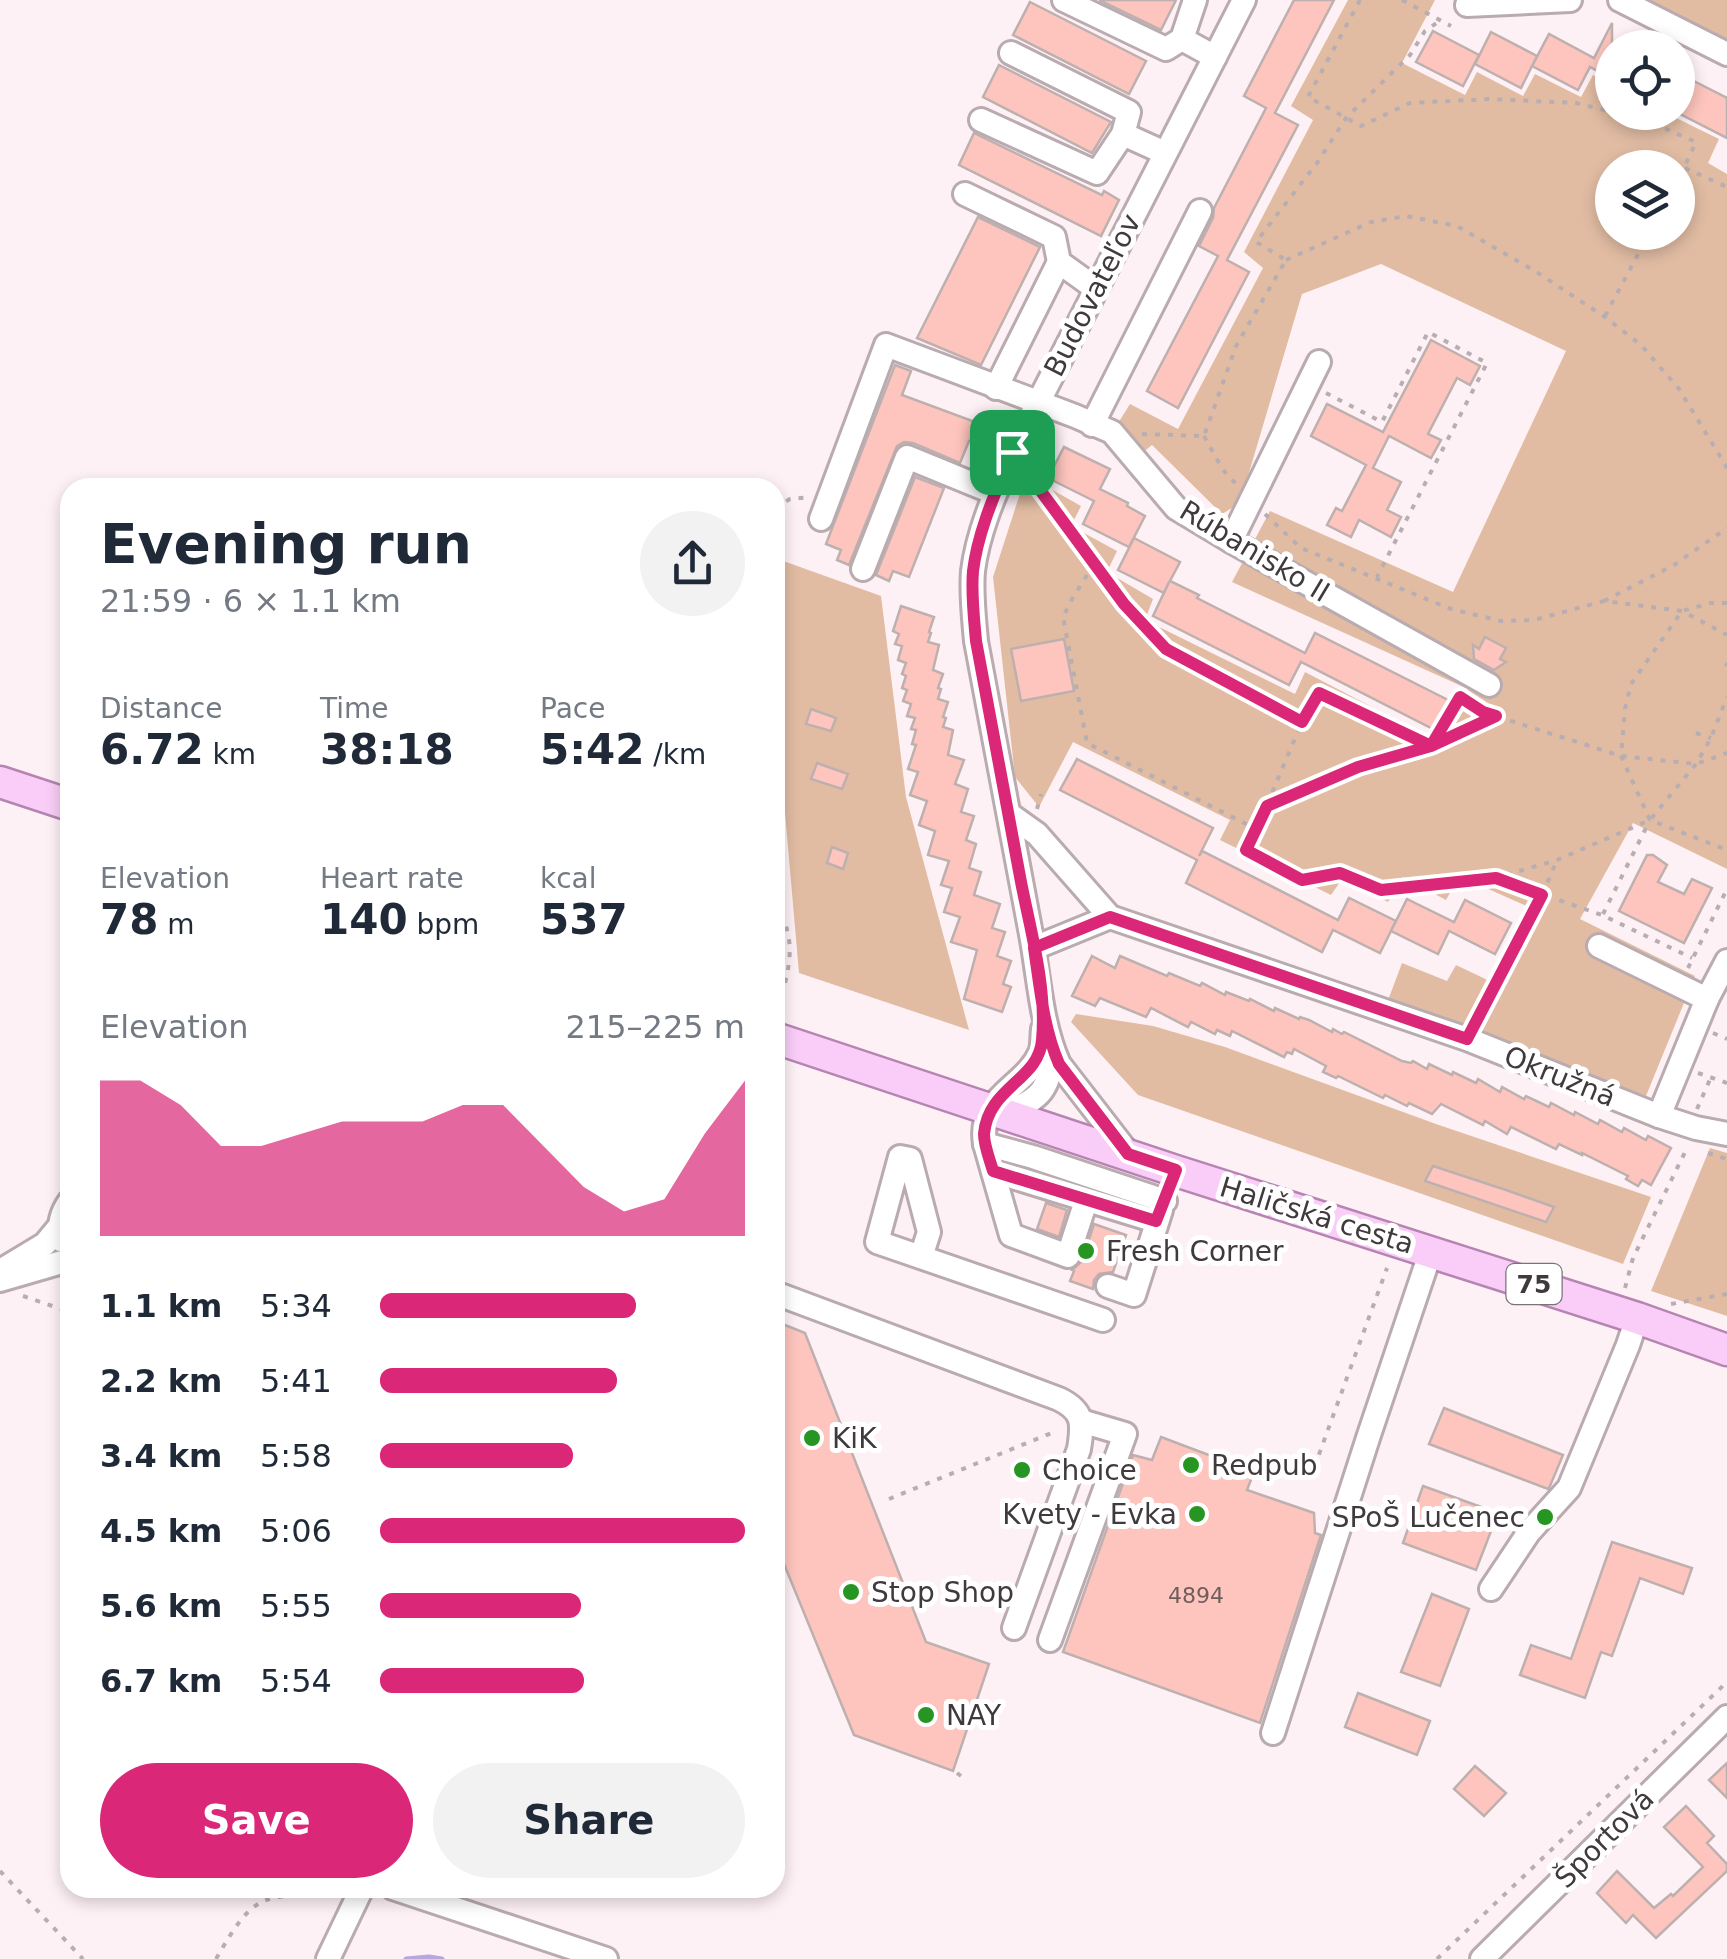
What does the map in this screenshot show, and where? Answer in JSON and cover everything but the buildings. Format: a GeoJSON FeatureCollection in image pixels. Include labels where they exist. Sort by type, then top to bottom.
{"type":"FeatureCollection","features":[{"type":"Feature","properties":{"kind":"main road"},"geometry":{"type":"LineString","coordinates":[[0,782],[60,802]]}},
{"type":"Feature","properties":{"kind":"main road","name":"Haličská cesta"},"geometry":{"type":"LineString","coordinates":[[785,1041],[1431,1250],[1630,1306],[1727,1350]]}},
{"type":"Feature","properties":{"kind":"street"},"geometry":{"type":"LineString","coordinates":[[1064,0],[1166,48],[1182,38],[1195,0]]}},
{"type":"Feature","properties":{"kind":"street","name":"Budovateľov"},"geometry":{"type":"LineString","coordinates":[[1128,1154],[1059,1064],[1052,1048],[976,641],[973,570],[1012,452],[1244,0]]}},
{"type":"Feature","properties":{"kind":"street"},"geometry":{"type":"LineString","coordinates":[[1467,4],[1570,0]]}},
{"type":"Feature","properties":{"kind":"street"},"geometry":{"type":"LineString","coordinates":[[1620,0],[1727,54]]}},
{"type":"Feature","properties":{"kind":"street"},"geometry":{"type":"LineString","coordinates":[[1182,38],[1215,57]]}},
{"type":"Feature","properties":{"kind":"street"},"geometry":{"type":"LineString","coordinates":[[981,120],[1096,173],[1123,134],[1129,112],[1012,53]]}},
{"type":"Feature","properties":{"kind":"street"},"geometry":{"type":"LineString","coordinates":[[1123,134],[1165,153]]}},
{"type":"Feature","properties":{"kind":"street"},"geometry":{"type":"LineString","coordinates":[[964,194],[1054,238],[1059,262],[996,388]]}},
{"type":"Feature","properties":{"kind":"street"},"geometry":{"type":"LineString","coordinates":[[1102,428],[1200,211]]}},
{"type":"Feature","properties":{"kind":"street"},"geometry":{"type":"LineString","coordinates":[[1059,262],[1095,288]]}},
{"type":"Feature","properties":{"kind":"street","name":"Rúbanisko II"},"geometry":{"type":"LineString","coordinates":[[830,496],[886,345],[1102,428],[1176,508],[1489,685]]}},
{"type":"Feature","properties":{"kind":"street"},"geometry":{"type":"LineString","coordinates":[[1231,541],[1314,373]]}},
{"type":"Feature","properties":{"kind":"street"},"geometry":{"type":"LineString","coordinates":[[863,570],[898,453],[996,492]]}},
{"type":"Feature","properties":{"kind":"street"},"geometry":{"type":"LineString","coordinates":[[821,519],[830,496]]}},
{"type":"Feature","properties":{"kind":"street","name":"Okružná"},"geometry":{"type":"LineString","coordinates":[[1008,814],[1037,834],[1110,917],[1467,1039],[1659,1116],[1727,1134]]}},
{"type":"Feature","properties":{"kind":"street"},"geometry":{"type":"LineString","coordinates":[[1034,948],[1110,917]]}},
{"type":"Feature","properties":{"kind":"street"},"geometry":{"type":"LineString","coordinates":[[1599,946],[1707,999]]}},
{"type":"Feature","properties":{"kind":"street"},"geometry":{"type":"LineString","coordinates":[[1659,1116],[1707,999],[1727,961]]}},
{"type":"Feature","properties":{"kind":"street","name":"Budovateľov"},"geometry":{"type":"LineString","coordinates":[[1044,1016],[1040,1053],[1028,1070],[999,1096],[998,1112],[1041,1094],[1050,1076],[1052,1048]]}},
{"type":"Feature","properties":{"kind":"street"},"geometry":{"type":"LineString","coordinates":[[998,1112],[984,1136],[1016,1254],[1073,1274]]}},
{"type":"Feature","properties":{"kind":"street"},"geometry":{"type":"LineString","coordinates":[[986,1144],[1032,1156],[1160,1211]]}},
{"type":"Feature","properties":{"kind":"street"},"geometry":{"type":"LineString","coordinates":[[1108,1286],[1134,1295],[1176,1170]]}},
{"type":"Feature","properties":{"kind":"street"},"geometry":{"type":"LineString","coordinates":[[993,1171],[1086,1200],[1160,1211]]}},
{"type":"Feature","properties":{"kind":"street"},"geometry":{"type":"LineString","coordinates":[[1011,1235],[1068,1256],[1086,1200]]}},
{"type":"Feature","properties":{"kind":"street"},"geometry":{"type":"LineString","coordinates":[[60,1222],[60,1232]]}},
{"type":"Feature","properties":{"kind":"street"},"geometry":{"type":"LineString","coordinates":[[0,1271],[44,1244],[59,1227]]}},
{"type":"Feature","properties":{"kind":"street"},"geometry":{"type":"LineString","coordinates":[[1273,1733],[1431,1250]]}},
{"type":"Feature","properties":{"kind":"street"},"geometry":{"type":"LineString","coordinates":[[920,1257],[1104,1320]]}},
{"type":"Feature","properties":{"kind":"street"},"geometry":{"type":"LineString","coordinates":[[0,1280],[60,1263]]}},
{"type":"Feature","properties":{"kind":"street"},"geometry":{"type":"LineString","coordinates":[[785,1297],[1073,1406],[1081,1421],[1079,1450],[1014,1628]]}},
{"type":"Feature","properties":{"kind":"street"},"geometry":{"type":"LineString","coordinates":[[1491,1589],[1529,1532],[1569,1488],[1628,1345],[1630,1306]]}},
{"type":"Feature","properties":{"kind":"street"},"geometry":{"type":"LineString","coordinates":[[1050,1640],[1125,1434],[1081,1421]]}},
{"type":"Feature","properties":{"kind":"street","name":"Športová"},"geometry":{"type":"LineString","coordinates":[[1482,1959],[1727,1716]]}},
{"type":"Feature","properties":{"kind":"street"},"geometry":{"type":"LineString","coordinates":[[328,1959],[357,1898]]}},
{"type":"Feature","properties":{"kind":"street"},"geometry":{"type":"LineString","coordinates":[[423,1898],[606,1959]]}},
{"type":"Feature","properties":{"kind":"path"},"geometry":{"type":"LineString","coordinates":[[1360,0],[1308,98],[1361,126],[1410,103],[1489,99],[1595,108]]}},
{"type":"Feature","properties":{"kind":"path"},"geometry":{"type":"LineString","coordinates":[[1402,0],[1451,26]]}},
{"type":"Feature","properties":{"kind":"path"},"geometry":{"type":"LineString","coordinates":[[1286,260],[1256,242],[1346,118],[1410,55],[1425,32],[1441,20]]}},
{"type":"Feature","properties":{"kind":"path"},"geometry":{"type":"LineString","coordinates":[[1668,130],[1696,142],[1693,150]]}},
{"type":"Feature","properties":{"kind":"path"},"geometry":{"type":"LineString","coordinates":[[1695,172],[1727,186]]}},
{"type":"Feature","properties":{"kind":"path"},"geometry":{"type":"LineString","coordinates":[[1727,472],[1679,389],[1641,345],[1605,316],[1456,226],[1406,216],[1371,222],[1286,260],[1236,346],[1204,436],[1223,470],[1301,548],[1451,608],[1500,621],[1534,620],[1604,601],[1674,565],[1727,528]]}},
{"type":"Feature","properties":{"kind":"path"},"geometry":{"type":"LineString","coordinates":[[1605,316],[1640,250]]}},
{"type":"Feature","properties":{"kind":"path"},"geometry":{"type":"LineString","coordinates":[[1314,373],[1382,422],[1428,332],[1487,363],[1376,578]]}},
{"type":"Feature","properties":{"kind":"path"},"geometry":{"type":"LineString","coordinates":[[1102,428],[1204,436]]}},
{"type":"Feature","properties":{"kind":"path"},"geometry":{"type":"LineString","coordinates":[[1012,452],[1124,604],[1166,649],[1302,722]]}},
{"type":"Feature","properties":{"kind":"path"},"geometry":{"type":"LineString","coordinates":[[785,503],[830,496]]}},
{"type":"Feature","properties":{"kind":"path"},"geometry":{"type":"LineString","coordinates":[[1094,564],[1064,617],[1087,742],[1256,829]]}},
{"type":"Feature","properties":{"kind":"path"},"geometry":{"type":"LineString","coordinates":[[1604,601],[1682,611],[1727,635]]}},
{"type":"Feature","properties":{"kind":"path"},"geometry":{"type":"LineString","coordinates":[[1650,820],[1622,756],[1631,684],[1682,611],[1727,603]]}},
{"type":"Feature","properties":{"kind":"path"},"geometry":{"type":"LineString","coordinates":[[1431,746],[1319,693],[1302,722],[1246,850],[1302,880],[1340,873],[1381,890],[1496,878],[1556,860],[1650,820],[1727,850]]}},
{"type":"Feature","properties":{"kind":"path"},"geometry":{"type":"LineString","coordinates":[[1431,746],[1460,697],[1483,712],[1622,756],[1696,764],[1727,752]]}},
{"type":"Feature","properties":{"kind":"path"},"geometry":{"type":"LineString","coordinates":[[1602,915],[1650,820],[1696,764],[1727,697]]}},
{"type":"Feature","properties":{"kind":"path"},"geometry":{"type":"LineString","coordinates":[[1267,806],[1358,767],[1431,746],[1496,716]]}},
{"type":"Feature","properties":{"kind":"path"},"geometry":{"type":"LineString","coordinates":[[1696,733],[1710,738]]}},
{"type":"Feature","properties":{"kind":"path"},"geometry":{"type":"LineString","coordinates":[[1467,1039],[1542,895],[1556,860]]}},
{"type":"Feature","properties":{"kind":"path"},"geometry":{"type":"LineString","coordinates":[[1496,878],[1602,915],[1692,958]]}},
{"type":"Feature","properties":{"kind":"path"},"geometry":{"type":"LineString","coordinates":[[1680,986],[1727,889]]}},
{"type":"Feature","properties":{"kind":"path"},"geometry":{"type":"LineString","coordinates":[[785,921],[790,938],[785,978]]}},
{"type":"Feature","properties":{"kind":"path"},"geometry":{"type":"LineString","coordinates":[[1679,1065],[1727,1082]]}},
{"type":"Feature","properties":{"kind":"path"},"geometry":{"type":"LineString","coordinates":[[1630,1306],[1634,1258],[1693,1127],[1710,1077]]}},
{"type":"Feature","properties":{"kind":"path"},"geometry":{"type":"LineString","coordinates":[[1310,1479],[1387,1268]]}},
{"type":"Feature","properties":{"kind":"path"},"geometry":{"type":"LineString","coordinates":[[19,1294],[60,1308]]}},
{"type":"Feature","properties":{"kind":"path"},"geometry":{"type":"LineString","coordinates":[[1666,1304],[1727,1294]]}},
{"type":"Feature","properties":{"kind":"path"},"geometry":{"type":"LineString","coordinates":[[889,1499],[1054,1432]]}},
{"type":"Feature","properties":{"kind":"path"},"geometry":{"type":"LineString","coordinates":[[1437,1959],[1727,1682]]}},
{"type":"Feature","properties":{"kind":"path"},"geometry":{"type":"LineString","coordinates":[[0,1871],[83,1959]]}},
{"type":"Feature","properties":{"kind":"path"},"geometry":{"type":"LineString","coordinates":[[216,1959],[241,1916],[271,1898]]}},
{"type":"Feature","properties":{"kind":"shaded area"},"geometry":{"type":"Polygon","coordinates":[[[1348,0],[1435,0],[1402,63],[1465,95],[1477,72],[1523,96],[1535,74],[1581,97],[1593,75],[1595,130],[1695,127],[1719,139],[1708,163],[1727,174],[1727,869],[1633,823],[1580,919],[1695,976],[1646,1096],[1387,1003],[1402,963],[1447,981],[1456,965],[1498,985],[1531,908],[1459,876],[1446,900],[1403,877],[1388,902],[1342,879],[1331,895],[1220,840],[1230,820],[1073,742],[1039,807],[1015,777],[993,577],[1026,475],[1081,506],[1071,526],[1117,551],[1107,572],[1153,599],[1145,620],[1295,694],[1305,672],[1439,742],[1468,689],[1232,582],[1270,511],[1453,592],[1566,351],[1381,264],[1302,294],[1240,503],[1222,514],[1152,445],[1141,454],[1115,428],[1130,404],[1178,429],[1263,268],[1244,252],[1313,120],[1291,106],[1348,0]]]}},
{"type":"Feature","properties":{"kind":"shaded area"},"geometry":{"type":"Polygon","coordinates":[[[1647,0],[1727,0],[1727,42],[1647,0]]]}},
{"type":"Feature","properties":{"kind":"shaded area"},"geometry":{"type":"Polygon","coordinates":[[[785,562],[881,596],[906,797],[969,1030],[799,973],[785,813],[785,562]]]}},
{"type":"Feature","properties":{"kind":"shaded area"},"geometry":{"type":"Polygon","coordinates":[[[1076,1014],[1153,1026],[1225,1047],[1651,1197],[1623,1264],[1138,1095],[1071,1022],[1076,1014]]]}},
{"type":"Feature","properties":{"kind":"shaded area"},"geometry":{"type":"Polygon","coordinates":[[[1710,1148],[1727,1153],[1727,1316],[1651,1291],[1710,1148]]]}},
{"type":"Feature","properties":{"kind":"waterway"},"geometry":{"type":"LineString","coordinates":[[406,1959],[442,1959]]}},
{"type":"Feature","properties":{"kind":"place","name":"Fresh Corner"},"geometry":{"type":"Point","coordinates":[1086,1251]}},
{"type":"Feature","properties":{"kind":"place","name":"KiK"},"geometry":{"type":"Point","coordinates":[812,1438]}},
{"type":"Feature","properties":{"kind":"place","name":"Redpub"},"geometry":{"type":"Point","coordinates":[1191,1465]}},
{"type":"Feature","properties":{"kind":"place","name":"Choice"},"geometry":{"type":"Point","coordinates":[1022,1470]}},
{"type":"Feature","properties":{"kind":"place","name":"Kvety - Evka"},"geometry":{"type":"Point","coordinates":[1197,1514]}},
{"type":"Feature","properties":{"kind":"place","name":"SPoŠ Lučenec"},"geometry":{"type":"Point","coordinates":[1545,1517]}},
{"type":"Feature","properties":{"kind":"place","name":"Stop Shop"},"geometry":{"type":"Point","coordinates":[851,1592]}},
{"type":"Feature","properties":{"kind":"place","name":"NAY"},"geometry":{"type":"Point","coordinates":[926,1715]}},
{"type":"Feature","properties":{"kind":"route"},"geometry":{"type":"LineString","coordinates":[[1012,452],[979,544],[972,598],[976,641],[1044,1016],[1040,1053],[990,1109],[984,1136],[993,1171],[1156,1221],[1176,1170],[1128,1154],[1059,1064],[1044,1016],[1034,948],[1110,917],[1467,1039],[1542,895],[1496,878],[1381,890],[1340,873],[1302,880],[1246,850],[1267,806],[1358,767],[1431,746],[1496,716],[1460,697],[1431,746],[1319,693],[1302,722],[1166,649],[1124,604],[1012,452]]}}]}
